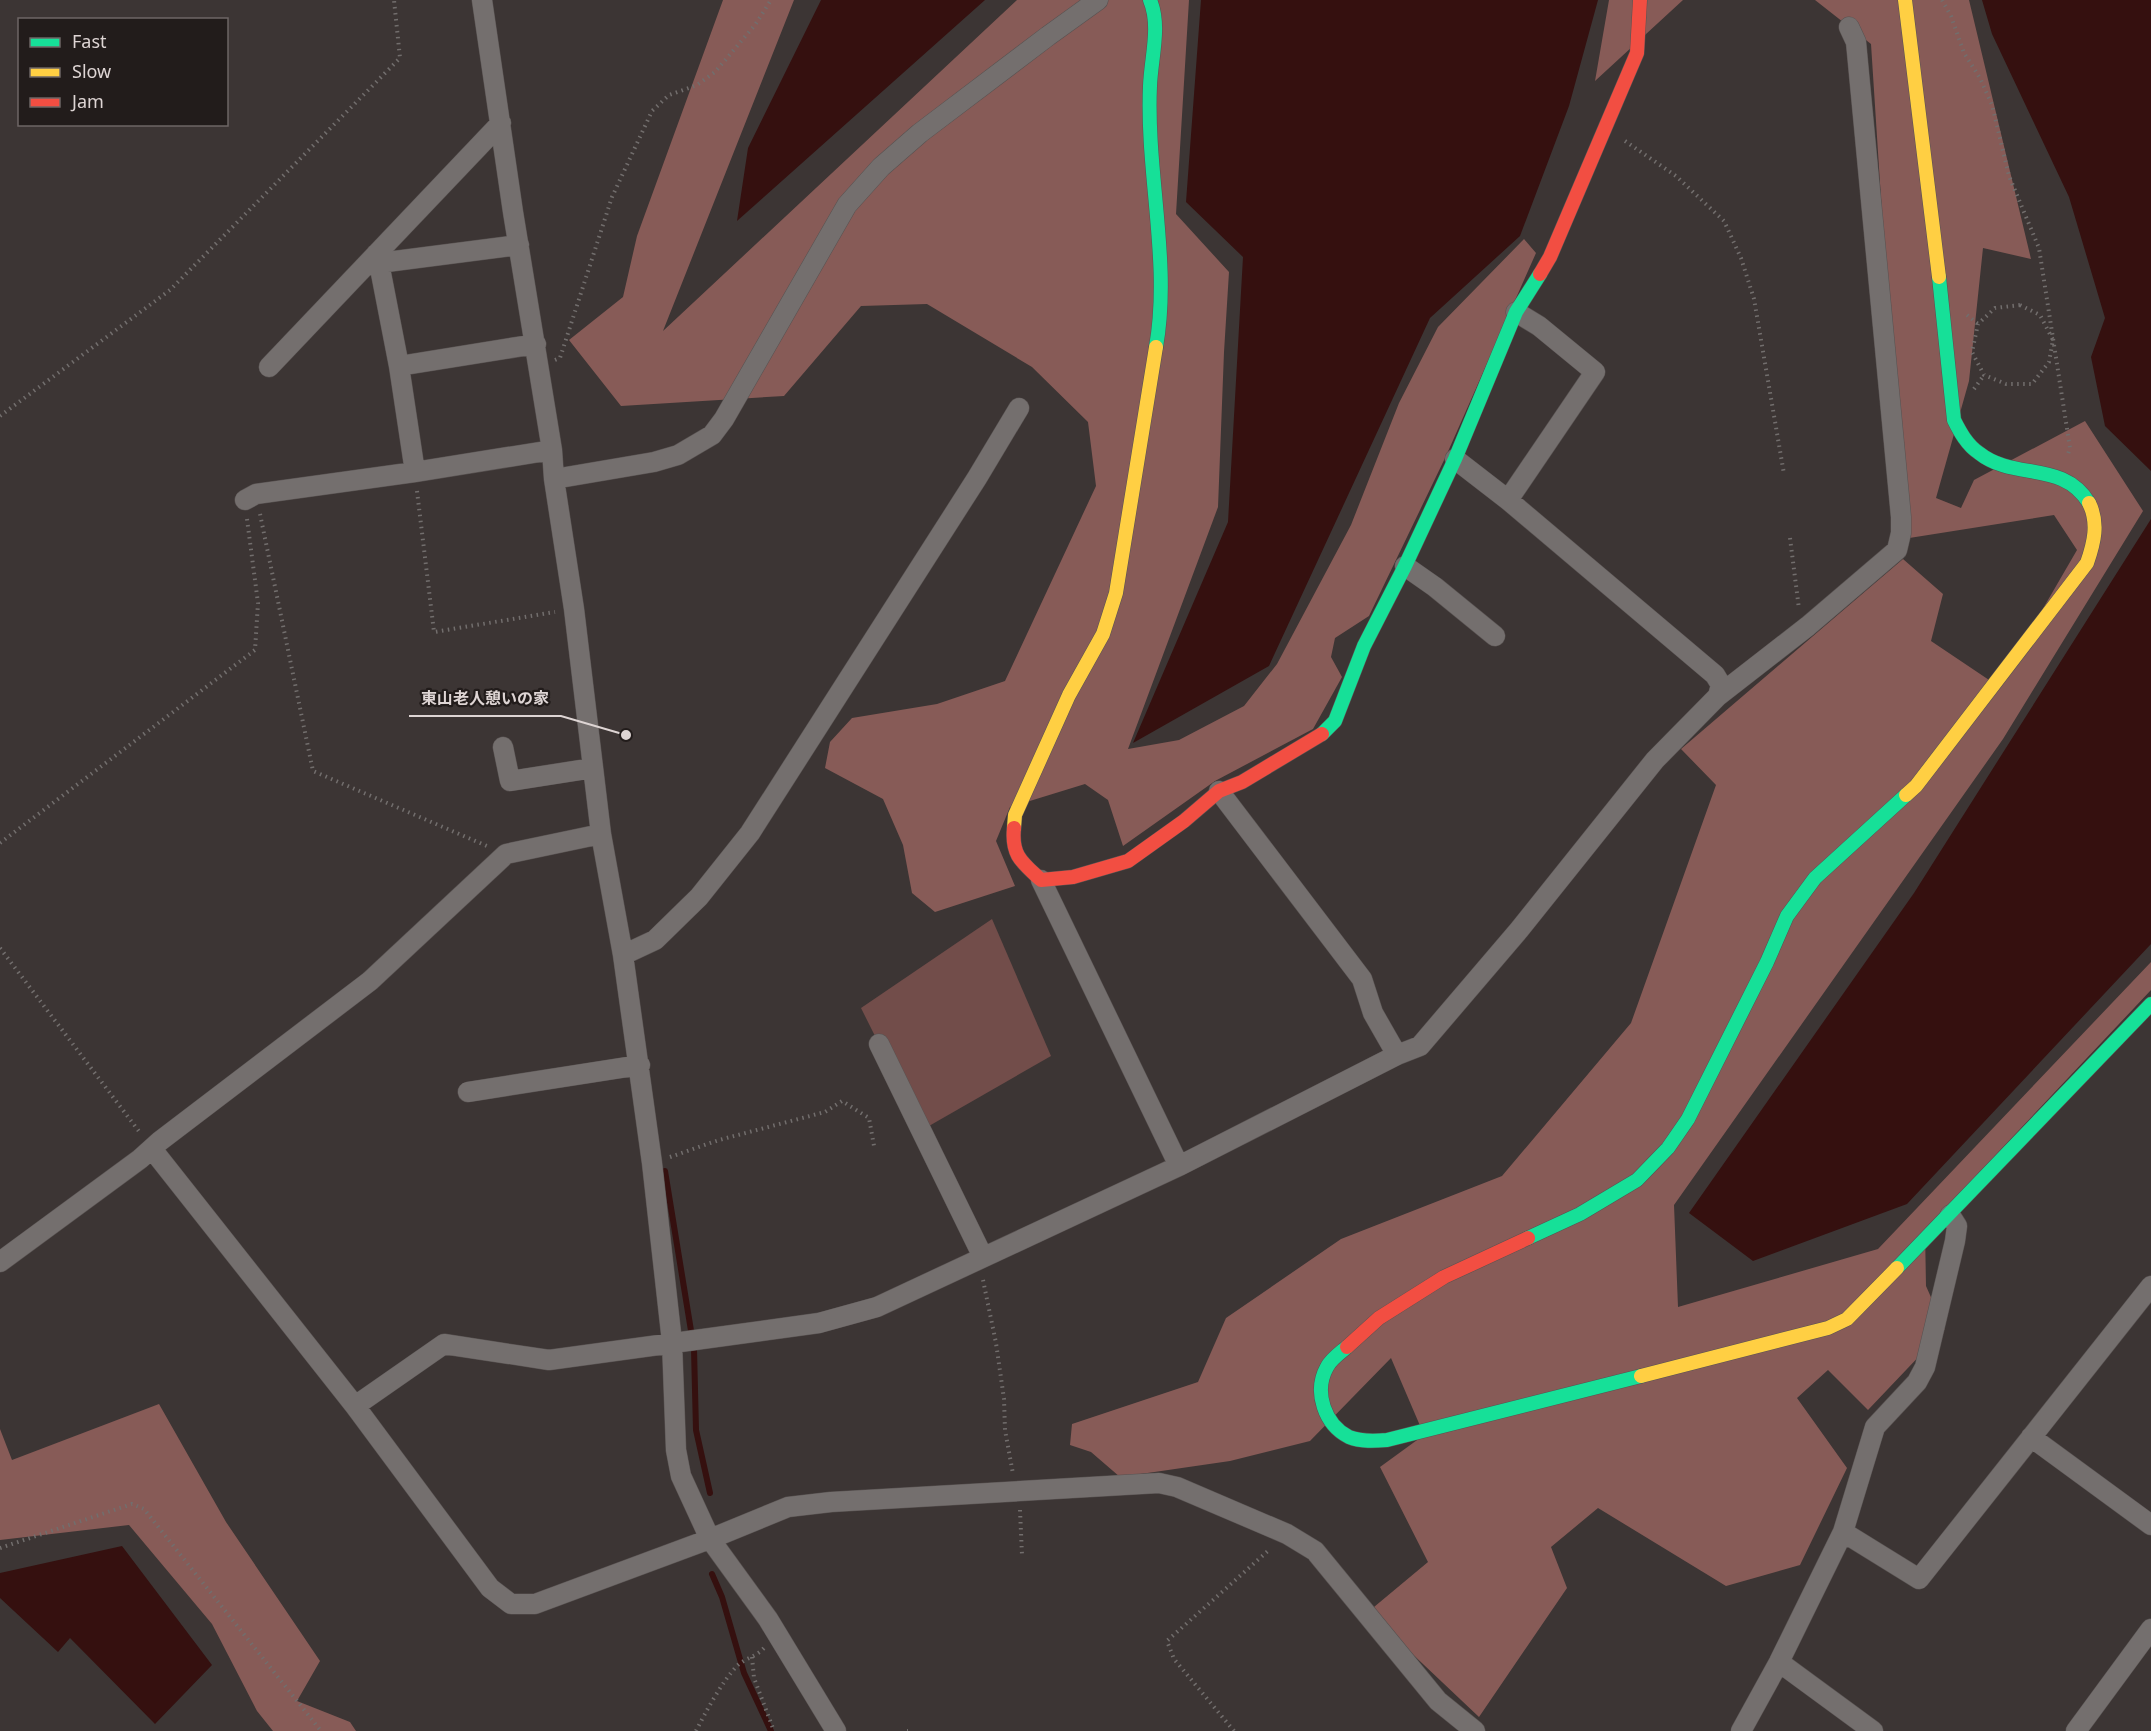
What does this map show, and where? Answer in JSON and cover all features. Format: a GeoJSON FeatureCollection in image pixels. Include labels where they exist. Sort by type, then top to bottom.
{"type":"FeatureCollection","features":[{"type":"Feature","properties":{"kind":"street"},"geometry":{"type":"LineString","coordinates":[[482,0],[552,450],[601,834],[640,1065],[672,1342],[676,1450],[681,1476],[710,1539],[777,1634],[836,1731]]}},
{"type":"Feature","properties":{"kind":"street"},"geometry":{"type":"LineString","coordinates":[[554,479],[670,458],[712,435],[724,419],[848,205],[881,167],[939,119],[1098,0]]}},
{"type":"Feature","properties":{"kind":"street"},"geometry":{"type":"LineString","coordinates":[[1150,0],[1155,12],[1150,87],[1150,145],[1160,251],[1162,289],[1160,327],[1116,593],[1103,634],[1069,695],[1015,815],[1013,837],[1018,858],[1041,880],[1179,1166]]}},
{"type":"Feature","properties":{"kind":"street"},"geometry":{"type":"LineString","coordinates":[[1041,880],[1073,877],[1128,861],[1184,821],[1219,791],[1242,782],[1262,768],[1318,738],[1335,721],[1364,646],[1405,566],[1455,459],[1516,312],[1550,257],[1606,127],[1637,53],[1640,0]]}},
{"type":"Feature","properties":{"kind":"street"},"geometry":{"type":"LineString","coordinates":[[1905,0],[1935,238],[1954,420],[1970,447],[1987,460],[2009,467],[2062,477],[2082,490],[2094,515],[2096,528],[2094,544],[2087,563],[1916,786],[1815,878],[1787,916],[1767,962],[1699,1098],[1668,1148],[1636,1180],[1580,1214],[1444,1277],[1379,1318],[1335,1357],[1326,1368],[1321,1396],[1324,1411],[1337,1428],[1350,1437],[1366,1441],[1387,1440],[1828,1328],[1847,1319],[1950,1215],[2002,1157],[2151,1004]]}},
{"type":"Feature","properties":{"kind":"street"},"geometry":{"type":"LineString","coordinates":[[355,1406],[444,1344],[549,1360],[819,1323],[877,1307],[1179,1166],[1397,1055],[1420,1046],[1519,930],[1655,760],[1718,696],[1808,626],[1897,550],[1901,533],[1856,42],[1849,27]]}},
{"type":"Feature","properties":{"kind":"street"},"geometry":{"type":"LineString","coordinates":[[269,368],[377,258],[501,123]]}},
{"type":"Feature","properties":{"kind":"street"},"geometry":{"type":"LineString","coordinates":[[377,258],[519,245]]}},
{"type":"Feature","properties":{"kind":"street"},"geometry":{"type":"LineString","coordinates":[[377,258],[399,366],[415,472]]}},
{"type":"Feature","properties":{"kind":"street"},"geometry":{"type":"LineString","coordinates":[[1508,500],[1595,372],[1539,326],[1516,312]]}},
{"type":"Feature","properties":{"kind":"street"},"geometry":{"type":"LineString","coordinates":[[399,366],[536,344]]}},
{"type":"Feature","properties":{"kind":"street"},"geometry":{"type":"LineString","coordinates":[[623,955],[655,940],[699,897],[750,833],[977,478],[1019,408]]}},
{"type":"Feature","properties":{"kind":"street"},"geometry":{"type":"LineString","coordinates":[[250,497],[552,450]]}},
{"type":"Feature","properties":{"kind":"street"},"geometry":{"type":"LineString","coordinates":[[1455,459],[1508,500],[1715,675],[1720,685],[1718,696]]}},
{"type":"Feature","properties":{"kind":"street"},"geometry":{"type":"LineString","coordinates":[[1405,566],[1435,587],[1495,636]]}},
{"type":"Feature","properties":{"kind":"street"},"geometry":{"type":"LineString","coordinates":[[503,747],[510,781],[593,768]]}},
{"type":"Feature","properties":{"kind":"street"},"geometry":{"type":"LineString","coordinates":[[1219,791],[1362,979],[1373,1013],[1397,1055]]}},
{"type":"Feature","properties":{"kind":"street"},"geometry":{"type":"LineString","coordinates":[[0,1262],[152,1149],[370,981],[507,854],[601,834]]}},
{"type":"Feature","properties":{"kind":"street"},"geometry":{"type":"LineString","coordinates":[[879,1044],[979,1259]]}},
{"type":"Feature","properties":{"kind":"street"},"geometry":{"type":"LineString","coordinates":[[468,1092],[640,1065]]}},
{"type":"Feature","properties":{"kind":"street"},"geometry":{"type":"LineString","coordinates":[[152,1149],[355,1406],[490,1588],[511,1604],[535,1604],[710,1539],[788,1507],[804,1504],[1159,1483],[1177,1486],[1287,1534],[1315,1551],[1438,1701],[1475,1731]]}},
{"type":"Feature","properties":{"kind":"street"},"geometry":{"type":"LineString","coordinates":[[1742,1731],[1843,1532],[1875,1427],[1917,1382],[1925,1368],[1955,1241],[1957,1226],[1950,1215]]}},
{"type":"Feature","properties":{"kind":"street"},"geometry":{"type":"LineString","coordinates":[[1843,1532],[1919,1579],[2151,1286]]}},
{"type":"Feature","properties":{"kind":"street"},"geometry":{"type":"LineString","coordinates":[[2031,1437],[2151,1525]]}},
{"type":"Feature","properties":{"kind":"street"},"geometry":{"type":"LineString","coordinates":[[2076,1731],[2151,1629]]}},
{"type":"Feature","properties":{"kind":"street"},"geometry":{"type":"LineString","coordinates":[[1779,1662],[1873,1731]]}},
{"type":"Feature","properties":{"kind":"path"},"geometry":{"type":"LineString","coordinates":[[0,416],[170,290],[400,58],[394,0]]}},
{"type":"Feature","properties":{"kind":"path"},"geometry":{"type":"LineString","coordinates":[[539,369],[560,358],[612,197],[652,111],[669,95],[697,85],[715,72],[755,25],[771,0]]}},
{"type":"Feature","properties":{"kind":"path"},"geometry":{"type":"LineString","coordinates":[[1942,0],[1951,16],[1964,53],[1980,78],[1992,105],[2009,176],[2039,248],[2070,448]]}},
{"type":"Feature","properties":{"kind":"path"},"geometry":{"type":"LineString","coordinates":[[1606,127],[1676,176],[1724,221],[1741,258],[1754,299],[1784,474]]}},
{"type":"Feature","properties":{"kind":"path"},"geometry":{"type":"LineString","coordinates":[[2020,305],[2040,315],[2053,340],[2049,362],[2032,384],[2006,384],[1984,375],[1972,352],[1978,324],[1995,308],[2020,305]]}},
{"type":"Feature","properties":{"kind":"path"},"geometry":{"type":"LineString","coordinates":[[415,472],[434,632],[574,609]]}},
{"type":"Feature","properties":{"kind":"path"},"geometry":{"type":"LineString","coordinates":[[0,843],[255,650],[258,603],[250,497]]}},
{"type":"Feature","properties":{"kind":"path"},"geometry":{"type":"LineString","coordinates":[[250,497],[313,771],[507,854]]}},
{"type":"Feature","properties":{"kind":"path"},"geometry":{"type":"LineString","coordinates":[[1790,538],[1799,612],[1808,626]]}},
{"type":"Feature","properties":{"kind":"path"},"geometry":{"type":"LineString","coordinates":[[0,948],[152,1149]]}},
{"type":"Feature","properties":{"kind":"path"},"geometry":{"type":"LineString","coordinates":[[652,1163],[718,1140],[825,1112],[842,1101],[869,1118],[874,1146]]}},
{"type":"Feature","properties":{"kind":"path"},"geometry":{"type":"LineString","coordinates":[[979,1259],[996,1342],[1004,1400],[1005,1430],[1019,1502],[1022,1555]]}},
{"type":"Feature","properties":{"kind":"path"},"geometry":{"type":"LineString","coordinates":[[0,1548],[132,1504],[144,1509],[321,1731]]}},
{"type":"Feature","properties":{"kind":"path"},"geometry":{"type":"LineString","coordinates":[[1234,1731],[1174,1659],[1167,1641],[1287,1534]]}},
{"type":"Feature","properties":{"kind":"path"},"geometry":{"type":"LineString","coordinates":[[696,1731],[734,1669],[744,1660],[759,1655],[777,1634]]}},
{"type":"Feature","properties":{"kind":"path"},"geometry":{"type":"LineString","coordinates":[[752,1657],[754,1678],[774,1731]]}},
{"type":"Feature","properties":{"kind":"shaded area"},"geometry":{"type":"Polygon","coordinates":[[[723,0],[794,0],[663,331],[1017,0],[1189,0],[1176,214],[1229,272],[1218,507],[1128,749],[1179,740],[1244,706],[1277,664],[1351,525],[1399,403],[1438,327],[1524,239],[1536,253],[1446,456],[1369,616],[1335,638],[1331,657],[1342,677],[1313,729],[1215,781],[1123,846],[1108,800],[1085,784],[1010,807],[996,841],[1015,886],[935,912],[912,893],[903,845],[883,799],[825,768],[830,742],[852,718],[937,704],[1005,681],[1096,486],[1088,422],[1032,367],[927,304],[861,306],[784,396],[621,406],[569,340],[623,297],[637,236],[723,0]]]}},
{"type":"Feature","properties":{"kind":"shaded area"},"geometry":{"type":"Polygon","coordinates":[[[821,0],[985,0],[737,221],[748,148],[821,0]]]}},
{"type":"Feature","properties":{"kind":"shaded area"},"geometry":{"type":"Polygon","coordinates":[[[1201,0],[1598,0],[1569,106],[1520,236],[1430,318],[1269,666],[1133,743],[1228,522],[1243,257],[1186,202],[1201,0]]]}},
{"type":"Feature","properties":{"kind":"shaded area"},"geometry":{"type":"Polygon","coordinates":[[[1609,0],[1683,0],[1595,81],[1609,0]]]}},
{"type":"Feature","properties":{"kind":"shaded area"},"geometry":{"type":"Polygon","coordinates":[[[1815,0],[1969,0],[2031,259],[1983,248],[1969,381],[1936,498],[1961,508],[1974,480],[2085,421],[2143,511],[2003,739],[1674,1205],[1678,1307],[1878,1249],[2151,962],[2151,990],[1925,1230],[1926,1286],[1945,1329],[1868,1410],[1828,1370],[1797,1398],[1847,1468],[1800,1565],[1726,1586],[1598,1508],[1551,1547],[1567,1588],[1479,1717],[1368,1612],[1428,1562],[1380,1467],[1424,1435],[1391,1358],[1310,1441],[1230,1461],[1120,1477],[1091,1452],[1070,1445],[1072,1424],[1198,1382],[1226,1318],[1341,1239],[1502,1176],[1631,1023],[1716,785],[1681,749],[1903,559],[1943,594],[1931,641],[1998,686],[2077,550],[2054,515],[1903,539],[1871,44],[1815,0]]]}},
{"type":"Feature","properties":{"kind":"shaded area"},"geometry":{"type":"Polygon","coordinates":[[[1982,0],[2151,0],[2151,471],[2105,426],[2091,357],[2105,318],[2069,197],[1992,34],[1982,0]]]}},
{"type":"Feature","properties":{"kind":"shaded area"},"geometry":{"type":"Polygon","coordinates":[[[2151,519],[2151,944],[1907,1204],[1753,1261],[1689,1213],[1914,893],[2151,519]]]}},
{"type":"Feature","properties":{"kind":"shaded area"},"geometry":{"type":"Polygon","coordinates":[[[992,919],[1051,1056],[922,1130],[861,1008],[992,919]]]}},
{"type":"Feature","properties":{"kind":"shaded area"},"geometry":{"type":"Polygon","coordinates":[[[159,1404],[226,1522],[320,1661],[297,1701],[350,1722],[356,1731],[273,1731],[257,1711],[212,1624],[129,1525],[0,1540],[0,1429],[12,1460],[159,1404]]]}},
{"type":"Feature","properties":{"kind":"shaded area"},"geometry":{"type":"Polygon","coordinates":[[[122,1546],[212,1665],[155,1724],[70,1638],[58,1652],[0,1598],[0,1573],[122,1546]]]}},
{"type":"Feature","properties":{"kind":"waterway"},"geometry":{"type":"LineString","coordinates":[[665,1171],[694,1349],[696,1430],[710,1493]]}},
{"type":"Feature","properties":{"kind":"waterway"},"geometry":{"type":"LineString","coordinates":[[712,1574],[722,1597],[744,1673],[771,1731]]}},
{"type":"Feature","properties":{"kind":"traffic: fast"},"geometry":{"type":"LineString","coordinates":[[1150,0],[1155,20],[1150,86],[1151,152],[1161,283],[1156,347]]}},
{"type":"Feature","properties":{"kind":"traffic: fast"},"geometry":{"type":"LineString","coordinates":[[1322,734],[1335,721],[1364,646],[1405,566],[1455,459],[1516,312],[1540,274]]}},
{"type":"Feature","properties":{"kind":"traffic: fast"},"geometry":{"type":"LineString","coordinates":[[1939,277],[1954,420],[1964,438],[1975,450],[2007,467],[2066,481],[2089,503]]}},
{"type":"Feature","properties":{"kind":"traffic: fast"},"geometry":{"type":"LineString","coordinates":[[1528,1238],[1580,1214],[1637,1180],[1668,1148],[1688,1119],[1767,962],[1787,916],[1815,878],[1906,795]]}},
{"type":"Feature","properties":{"kind":"traffic: fast"},"geometry":{"type":"LineString","coordinates":[[1897,1268],[2151,1004]]}},
{"type":"Feature","properties":{"kind":"traffic: fast"},"geometry":{"type":"LineString","coordinates":[[1347,1347],[1327,1367],[1323,1377],[1321,1397],[1333,1425],[1341,1432],[1354,1439],[1373,1441],[1387,1440],[1641,1376]]}},
{"type":"Feature","properties":{"kind":"traffic: slow"},"geometry":{"type":"LineString","coordinates":[[1905,0],[1939,277]]}},
{"type":"Feature","properties":{"kind":"traffic: slow"},"geometry":{"type":"LineString","coordinates":[[1014,828],[1015,815],[1069,695],[1103,634],[1116,593],[1156,347]]}},
{"type":"Feature","properties":{"kind":"traffic: slow"},"geometry":{"type":"LineString","coordinates":[[1906,795],[1916,786],[2087,563],[2095,526],[2089,503]]}},
{"type":"Feature","properties":{"kind":"traffic: slow"},"geometry":{"type":"LineString","coordinates":[[1641,1376],[1828,1328],[1847,1319],[1897,1268]]}},
{"type":"Feature","properties":{"kind":"traffic: jam"},"geometry":{"type":"LineString","coordinates":[[1540,274],[1550,257],[1637,53],[1640,0]]}},
{"type":"Feature","properties":{"kind":"traffic: jam"},"geometry":{"type":"LineString","coordinates":[[1014,828],[1016,852],[1041,880],[1073,877],[1128,861],[1184,821],[1219,791],[1242,782],[1322,734]]}},
{"type":"Feature","properties":{"kind":"traffic: jam"},"geometry":{"type":"LineString","coordinates":[[1347,1347],[1379,1318],[1444,1277],[1528,1238]]}},
{"type":"Feature","properties":{"kind":"place","name":"東山老人憩いの家"},"geometry":{"type":"Point","coordinates":[626,735]}}]}
